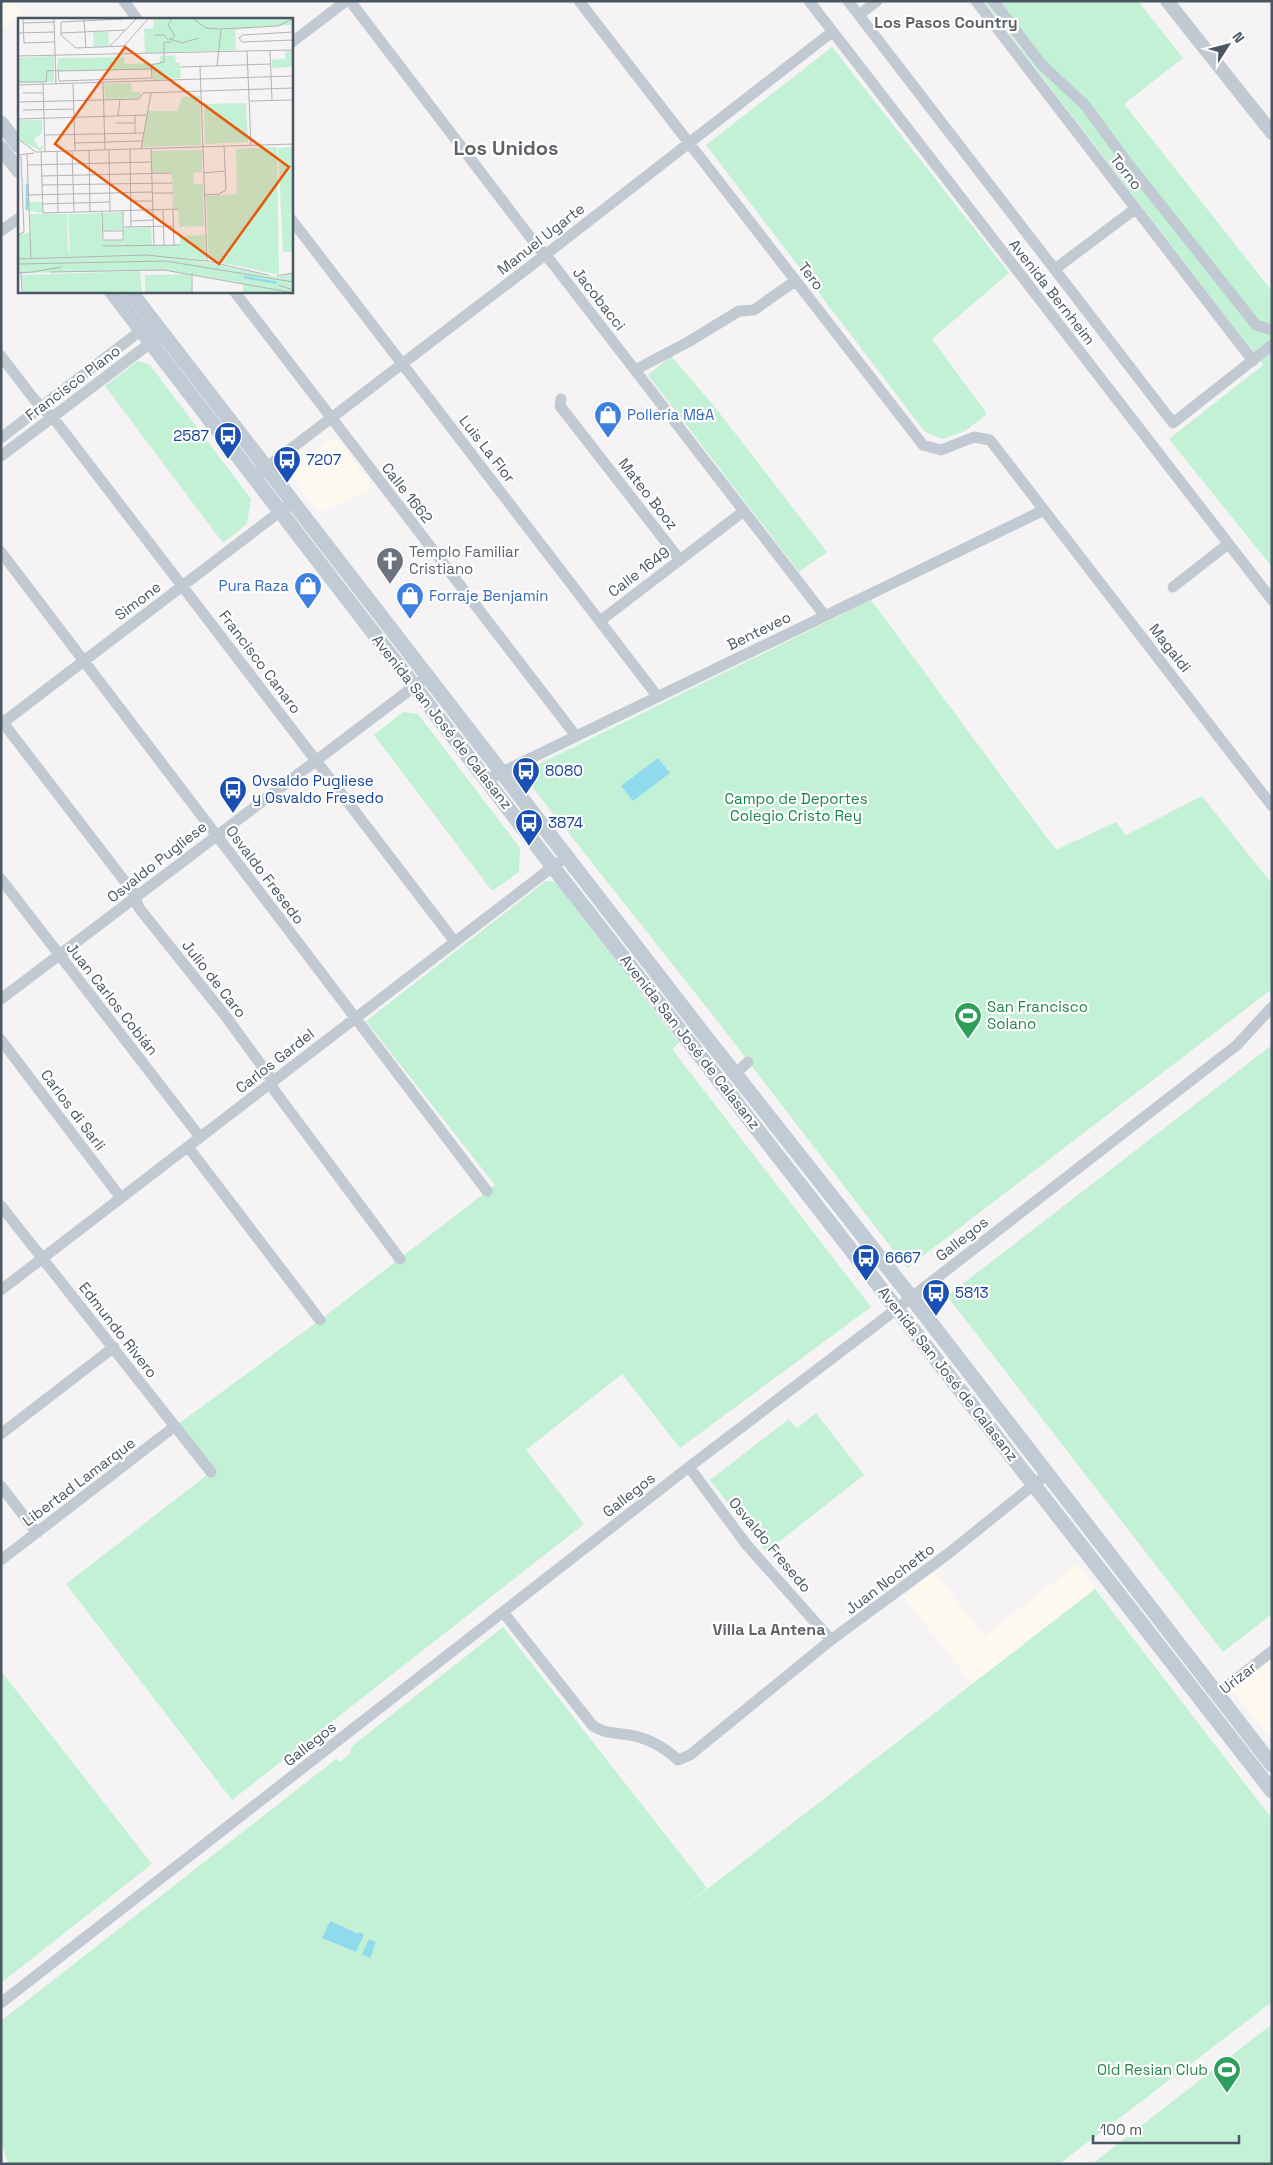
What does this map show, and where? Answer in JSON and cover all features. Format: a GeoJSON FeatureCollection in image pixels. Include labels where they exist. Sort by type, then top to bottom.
{"type":"FeatureCollection","features":[{"type":"Feature","properties":{"kind":"main road"},"geometry":{"type":"LineString","coordinates":[[1,123],[18,145]]}},
{"type":"Feature","properties":{"kind":"main road"},"geometry":{"type":"LineString","coordinates":[[1,148],[18,170]]}},
{"type":"Feature","properties":{"kind":"main road","name":"Avenida San José de Calasanz"},"geometry":{"type":"LineString","coordinates":[[112,292],[157,338],[260,472],[292,502],[566,857],[911,1297],[1272,1765]]}},
{"type":"Feature","properties":{"kind":"main road","name":"Avenida San José de Calasanz"},"geometry":{"type":"LineString","coordinates":[[130,292],[147,326]]}},
{"type":"Feature","properties":{"kind":"main road","name":"Avenida San José de Calasanz"},"geometry":{"type":"LineString","coordinates":[[260,472],[280,511],[486,780],[1272,1791]]}},
{"type":"Feature","properties":{"kind":"main road","name":"Urizar"},"geometry":{"type":"LineString","coordinates":[[1204,1704],[1217,1694]]}},
{"type":"Feature","properties":{"kind":"street"},"geometry":{"type":"LineString","coordinates":[[124,1],[136,18]]}},
{"type":"Feature","properties":{"kind":"street"},"geometry":{"type":"LineString","coordinates":[[292,42],[346,1]]}},
{"type":"Feature","properties":{"kind":"street","name":"Jacobacci"},"geometry":{"type":"LineString","coordinates":[[350,1],[825,616]]}},
{"type":"Feature","properties":{"kind":"street","name":"Tero"},"geometry":{"type":"LineString","coordinates":[[579,1],[923,445],[941,450],[974,437],[990,440],[1044,510]]}},
{"type":"Feature","properties":{"kind":"street","name":"Avenida Bernheim"},"geometry":{"type":"LineString","coordinates":[[809,1],[1272,600]]}},
{"type":"Feature","properties":{"kind":"street"},"geometry":{"type":"LineString","coordinates":[[848,1],[1173,423],[1272,346]]}},
{"type":"Feature","properties":{"kind":"street"},"geometry":{"type":"LineString","coordinates":[[859,15],[877,1]]}},
{"type":"Feature","properties":{"kind":"street","name":"Torno"},"geometry":{"type":"LineString","coordinates":[[976,1],[1253,361]]}},
{"type":"Feature","properties":{"kind":"street"},"geometry":{"type":"LineString","coordinates":[[993,1],[1042,64],[1085,105],[1132,169],[1256,325],[1272,330]]}},
{"type":"Feature","properties":{"kind":"street"},"geometry":{"type":"LineString","coordinates":[[1167,1],[1272,133]]}},
{"type":"Feature","properties":{"kind":"street","name":"Manuel Ugarte"},"geometry":{"type":"LineString","coordinates":[[260,472],[545,255],[832,32]]}},
{"type":"Feature","properties":{"kind":"street"},"geometry":{"type":"LineString","coordinates":[[1054,269],[1135,208]]}},
{"type":"Feature","properties":{"kind":"street"},"geometry":{"type":"LineString","coordinates":[[1,231],[18,219]]}},
{"type":"Feature","properties":{"kind":"street","name":"Luis La Flor"},"geometry":{"type":"LineString","coordinates":[[292,220],[658,697]]}},
{"type":"Feature","properties":{"kind":"street"},"geometry":{"type":"LineString","coordinates":[[635,370],[688,342],[739,310],[754,310],[796,281]]}},
{"type":"Feature","properties":{"kind":"street","name":"Calle 1662"},"geometry":{"type":"LineString","coordinates":[[235,292],[576,736]]}},
{"type":"Feature","properties":{"kind":"street","name":"Francisco Plano"},"geometry":{"type":"LineString","coordinates":[[1,438],[147,326]]}},
{"type":"Feature","properties":{"kind":"street","name":"Francisco Plano"},"geometry":{"type":"LineString","coordinates":[[1,456],[157,338]]}},
{"type":"Feature","properties":{"kind":"street","name":"Francisco Canaro"},"geometry":{"type":"LineString","coordinates":[[1,356],[52,418],[455,942]]}},
{"type":"Feature","properties":{"kind":"street","name":"Mateo Booz"},"geometry":{"type":"LineString","coordinates":[[561,399],[560,406],[680,560]]}},
{"type":"Feature","properties":{"kind":"street","name":"Simone"},"geometry":{"type":"LineString","coordinates":[[2,722],[292,502]]}},
{"type":"Feature","properties":{"kind":"street","name":"Benteveo"},"geometry":{"type":"LineString","coordinates":[[486,780],[1044,510]]}},
{"type":"Feature","properties":{"kind":"street","name":"Magaldi"},"geometry":{"type":"LineString","coordinates":[[1044,510],[1272,806]]}},
{"type":"Feature","properties":{"kind":"street","name":"Calle 1649"},"geometry":{"type":"LineString","coordinates":[[600,621],[744,511]]}},
{"type":"Feature","properties":{"kind":"street"},"geometry":{"type":"LineString","coordinates":[[1173,587],[1228,544]]}},
{"type":"Feature","properties":{"kind":"street","name":"Osvaldo Fresedo"},"geometry":{"type":"LineString","coordinates":[[1,552],[487,1191]]}},
{"type":"Feature","properties":{"kind":"street","name":"Osvaldo Pugliese"},"geometry":{"type":"LineString","coordinates":[[1,1000],[427,676]]}},
{"type":"Feature","properties":{"kind":"street","name":"Julio de Caro"},"geometry":{"type":"LineString","coordinates":[[2,722],[133,892],[139,908],[227,1018],[270,1077],[274,1090],[400,1259]]}},
{"type":"Feature","properties":{"kind":"street","name":"Carlos Gardel"},"geometry":{"type":"LineString","coordinates":[[1,1290],[566,857]]}},
{"type":"Feature","properties":{"kind":"street","name":"Juan Carlos Cobián"},"geometry":{"type":"LineString","coordinates":[[1,879],[200,1137]]}},
{"type":"Feature","properties":{"kind":"street","name":"Gallegos"},"geometry":{"type":"LineString","coordinates":[[1,2003],[689,1467],[1237,1045],[1272,1007]]}},
{"type":"Feature","properties":{"kind":"street","name":"Carlos di Sarli"},"geometry":{"type":"LineString","coordinates":[[1,1040],[121,1198]]}},
{"type":"Feature","properties":{"kind":"street"},"geometry":{"type":"LineString","coordinates":[[735,1074],[748,1062]]}},
{"type":"Feature","properties":{"kind":"street"},"geometry":{"type":"LineString","coordinates":[[188,1147],[320,1320]]}},
{"type":"Feature","properties":{"kind":"street","name":"Edmundo Rivero"},"geometry":{"type":"LineString","coordinates":[[1,1206],[211,1472]]}},
{"type":"Feature","properties":{"kind":"street"},"geometry":{"type":"LineString","coordinates":[[1,1434],[114,1347]]}},
{"type":"Feature","properties":{"kind":"street","name":"Libertad Lamarque"},"geometry":{"type":"LineString","coordinates":[[1,1560],[174,1427]]}},
{"type":"Feature","properties":{"kind":"street","name":"Osvaldo Fresedo"},"geometry":{"type":"LineString","coordinates":[[689,1467],[746,1544],[831,1640]]}},
{"type":"Feature","properties":{"kind":"street","name":"Juan Nochetto"},"geometry":{"type":"LineString","coordinates":[[503,1612],[593,1726],[603,1733],[635,1736],[651,1742],[667,1750],[678,1760],[690,1755],[831,1640],[949,1553],[1047,1474]]}},
{"type":"Feature","properties":{"kind":"street"},"geometry":{"type":"LineString","coordinates":[[1,1486],[37,1533]]}},
{"type":"Feature","properties":{"kind":"street","name":"Urizar"},"geometry":{"type":"LineString","coordinates":[[1217,1694],[1272,1651]]}},
{"type":"Feature","properties":{"kind":"shaded area"},"geometry":{"type":"Polygon","coordinates":[[[1,1],[13,1],[23,14],[1,30],[1,1]]]}},
{"type":"Feature","properties":{"kind":"shaded area"},"geometry":{"type":"Polygon","coordinates":[[[329,439],[339,440],[374,488],[319,513],[288,471],[329,439]]]}},
{"type":"Feature","properties":{"kind":"shaded area"},"geometry":{"type":"Polygon","coordinates":[[[1077,1564],[1095,1589],[972,1684],[903,1596],[934,1572],[984,1636],[1077,1564]]]}},
{"type":"Feature","properties":{"kind":"shaded area"},"geometry":{"type":"Polygon","coordinates":[[[1272,1659],[1272,1740],[1232,1690],[1272,1659]]]}},
{"type":"Feature","properties":{"kind":"green space"},"geometry":{"type":"Polygon","coordinates":[[[984,1],[1138,1],[1183,58],[1124,104],[1272,291],[1272,567],[1169,439],[1263,365],[984,1]]]}},
{"type":"Feature","properties":{"kind":"green space"},"geometry":{"type":"Polygon","coordinates":[[[832,47],[1009,273],[932,339],[987,414],[965,431],[942,439],[925,432],[706,145],[832,47]]]}},
{"type":"Feature","properties":{"kind":"green space"},"geometry":{"type":"Polygon","coordinates":[[[671,356],[714,406],[827,552],[799,572],[648,375],[671,356]]]}},
{"type":"Feature","properties":{"kind":"green space"},"geometry":{"type":"Polygon","coordinates":[[[138,361],[150,365],[251,499],[247,524],[223,543],[105,386],[138,361]]]}},
{"type":"Feature","properties":{"kind":"green space","name":"Campo de Deportes Colegio Cristo Rey"},"geometry":{"type":"Polygon","coordinates":[[[871,600],[1056,850],[1116,822],[1126,835],[1202,796],[1272,884],[1272,989],[907,1268],[715,1018],[521,773],[871,600]]]}},
{"type":"Feature","properties":{"kind":"green space"},"geometry":{"type":"Polygon","coordinates":[[[403,712],[418,714],[520,848],[519,872],[492,891],[374,735],[403,712]]]}},
{"type":"Feature","properties":{"kind":"green space"},"geometry":{"type":"Polygon","coordinates":[[[546,881],[552,881],[558,885],[679,1043],[672,1049],[871,1307],[680,1448],[622,1374],[526,1450],[584,1524],[232,1800],[66,1584],[211,1472],[174,1427],[320,1320],[495,1185],[366,1021],[546,881]]]}},
{"type":"Feature","properties":{"kind":"green space"},"geometry":{"type":"Polygon","coordinates":[[[1272,1045],[1272,1614],[1223,1652],[947,1296],[1272,1045]]]}},
{"type":"Feature","properties":{"kind":"green space"},"geometry":{"type":"Polygon","coordinates":[[[816,1413],[864,1475],[766,1552],[710,1480],[789,1419],[797,1428],[816,1413]]]}},
{"type":"Feature","properties":{"kind":"green space"},"geometry":{"type":"Polygon","coordinates":[[[1095,1589],[1272,1819],[1272,2002],[1059,2164],[9,2164],[1,2144],[1,2021],[336,1759],[339,1762],[351,1753],[351,1747],[503,1627],[707,1888],[675,1914],[1095,1589]]]}},
{"type":"Feature","properties":{"kind":"green space"},"geometry":{"type":"Polygon","coordinates":[[[1,1671],[152,1864],[1,1983],[1,1671]]]}},
{"type":"Feature","properties":{"kind":"green space","name":"Old Resian Club"},"geometry":{"type":"Polygon","coordinates":[[[1272,2024],[1272,2164],[1092,2164],[1272,2024]]]}},
{"type":"Feature","properties":{"kind":"water"},"geometry":{"type":"Polygon","coordinates":[[[658,758],[670,773],[633,801],[621,786],[658,758]]]}},
{"type":"Feature","properties":{"kind":"water"},"geometry":{"type":"Polygon","coordinates":[[[330,1921],[358,1934],[360,1932],[364,1934],[356,1952],[322,1938],[330,1921]]]}},
{"type":"Feature","properties":{"kind":"water"},"geometry":{"type":"Polygon","coordinates":[[[369,1939],[376,1942],[370,1958],[362,1954],[369,1939]]]}},
{"type":"Feature","properties":{"kind":"place","name":"Pollería M&A"},"geometry":{"type":"Point","coordinates":[608,439]}},
{"type":"Feature","properties":{"kind":"place","name":"2587"},"geometry":{"type":"Point","coordinates":[228,460]}},
{"type":"Feature","properties":{"kind":"place","name":"7207"},"geometry":{"type":"Point","coordinates":[287,484]}},
{"type":"Feature","properties":{"kind":"place","name":"Templo Familiar Cristiano"},"geometry":{"type":"Point","coordinates":[390,585]}},
{"type":"Feature","properties":{"kind":"place","name":"Pura Raza"},"geometry":{"type":"Point","coordinates":[308,610]}},
{"type":"Feature","properties":{"kind":"place","name":"Forraje Benjamín"},"geometry":{"type":"Point","coordinates":[410,620]}},
{"type":"Feature","properties":{"kind":"place","name":"8080"},"geometry":{"type":"Point","coordinates":[526,795]}},
{"type":"Feature","properties":{"kind":"place","name":"Ovsaldo Pugliese y Osvaldo Fresedo"},"geometry":{"type":"Point","coordinates":[233,814]}},
{"type":"Feature","properties":{"kind":"place","name":"3874"},"geometry":{"type":"Point","coordinates":[529,847]}},
{"type":"Feature","properties":{"kind":"place","name":"San Francisco Solano"},"geometry":{"type":"Point","coordinates":[968,1040]}},
{"type":"Feature","properties":{"kind":"place","name":"6667"},"geometry":{"type":"Point","coordinates":[866,1282]}},
{"type":"Feature","properties":{"kind":"place","name":"5813"},"geometry":{"type":"Point","coordinates":[936,1317]}},
{"type":"Feature","properties":{"kind":"place","name":"Old Resian Club"},"geometry":{"type":"Point","coordinates":[1227,2094]}},
{"type":"Feature","properties":{"kind":"district","name":"Los Pasos Country"},"geometry":{"type":"Point","coordinates":[946,22]}},
{"type":"Feature","properties":{"kind":"district","name":"Los Unidos"},"geometry":{"type":"Point","coordinates":[506,148]}},
{"type":"Feature","properties":{"kind":"district","name":"Villa La Antena"},"geometry":{"type":"Point","coordinates":[769,1629]}}]}
